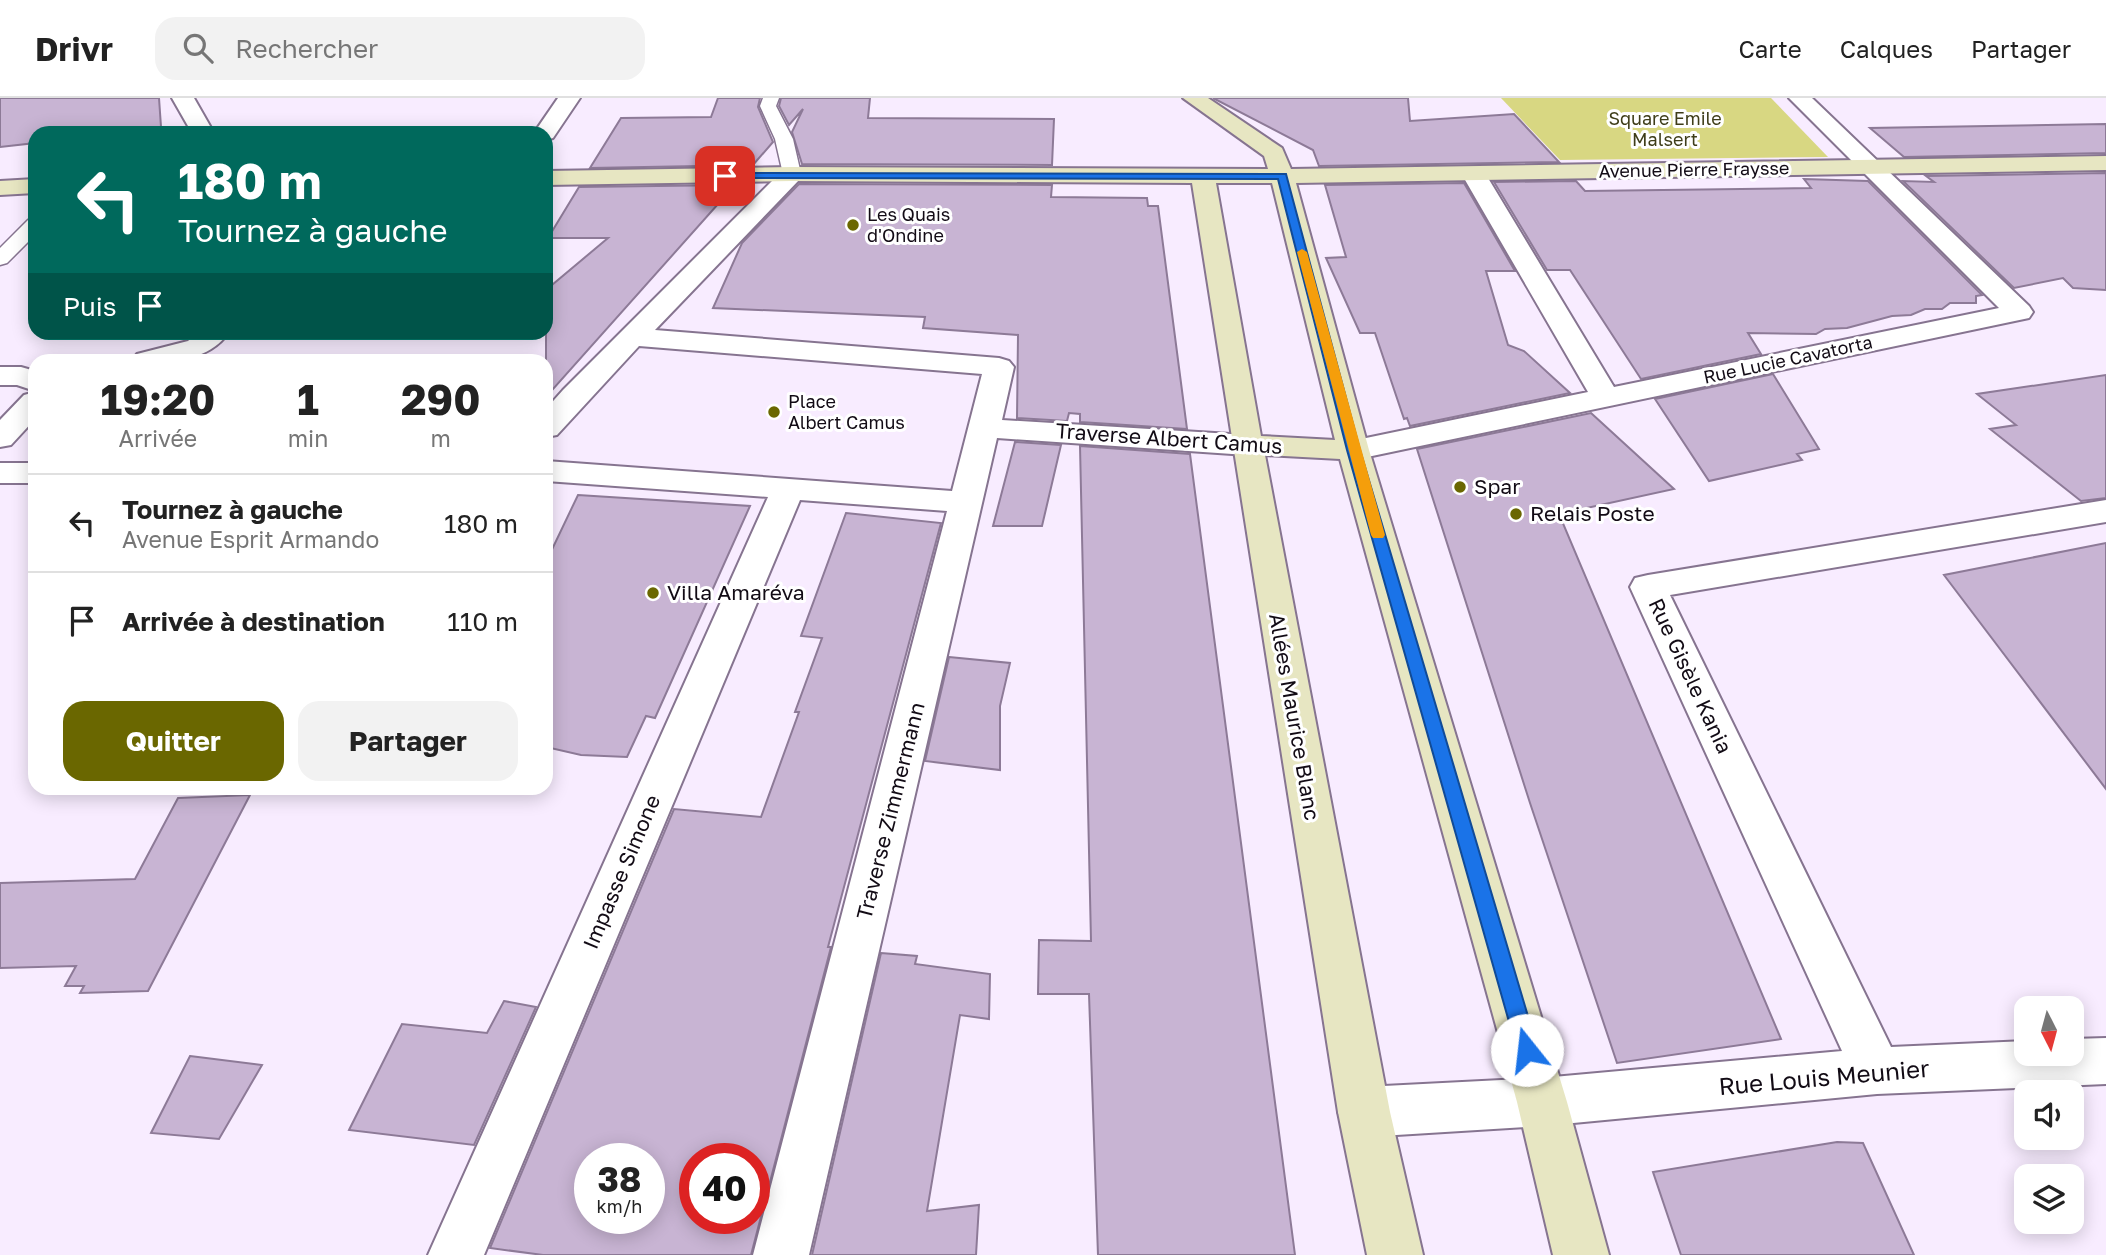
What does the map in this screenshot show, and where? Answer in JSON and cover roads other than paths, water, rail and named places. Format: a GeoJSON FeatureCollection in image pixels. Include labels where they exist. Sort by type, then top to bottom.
{"type":"FeatureCollection","features":[{"type":"Feature","properties":{"kind":"street"},"geometry":{"type":"LineString","coordinates":[[183,98],[199,126]]}},
{"type":"Feature","properties":{"kind":"street"},"geometry":{"type":"LineString","coordinates":[[550,126],[569,98]]}},
{"type":"Feature","properties":{"kind":"street"},"geometry":{"type":"LineString","coordinates":[[1194,98],[1240,127],[1274,153],[1282,176],[1353,450],[1542,1102],[1581,1255]]}},
{"type":"Feature","properties":{"kind":"street"},"geometry":{"type":"LineString","coordinates":[[1800,98],[1871,167]]}},
{"type":"Feature","properties":{"kind":"street"},"geometry":{"type":"LineString","coordinates":[[1203,177],[1210,167],[1235,148],[1240,139],[1240,127]]}},
{"type":"Feature","properties":{"kind":"street","name":"Avenue Pierre Fraysse"},"geometry":{"type":"LineString","coordinates":[[553,178],[792,174],[1203,177],[2106,163]]}},
{"type":"Feature","properties":{"kind":"street","name":"Rue Lucie Cavatorta"},"geometry":{"type":"LineString","coordinates":[[1353,450],[2019,312],[1871,167]]}},
{"type":"Feature","properties":{"kind":"street"},"geometry":{"type":"LineString","coordinates":[[1473,173],[1606,398]]}},
{"type":"Feature","properties":{"kind":"street"},"geometry":{"type":"LineString","coordinates":[[553,420],[792,174]]}},
{"type":"Feature","properties":{"kind":"street","name":"Allées Maurice Blanc"},"geometry":{"type":"LineString","coordinates":[[1203,177],[1247,445],[1364,1112],[1395,1255]]}},
{"type":"Feature","properties":{"kind":"street"},"geometry":{"type":"LineString","coordinates":[[0,188],[28,186]]}},
{"type":"Feature","properties":{"kind":"street","name":"Traverse Zimmermann"},"geometry":{"type":"LineString","coordinates":[[635,337],[999,368],[781,1255]]}},
{"type":"Feature","properties":{"kind":"street"},"geometry":{"type":"LineString","coordinates":[[169,354],[198,346],[205,340]]}},
{"type":"Feature","properties":{"kind":"street"},"geometry":{"type":"LineString","coordinates":[[0,376],[21,376],[28,379]]}},
{"type":"Feature","properties":{"kind":"street"},"geometry":{"type":"LineString","coordinates":[[0,438],[28,408]]}},
{"type":"Feature","properties":{"kind":"street","name":"Traverse Albert Camus"},"geometry":{"type":"LineString","coordinates":[[985,428],[1353,450]]}},
{"type":"Feature","properties":{"kind":"street"},"geometry":{"type":"LineString","coordinates":[[553,472],[967,502]]}},
{"type":"Feature","properties":{"kind":"street"},"geometry":{"type":"LineString","coordinates":[[0,473],[28,473]]}},
{"type":"Feature","properties":{"kind":"street","name":"Impasse Simone"},"geometry":{"type":"LineString","coordinates":[[456,1255],[788,489]]}},
{"type":"Feature","properties":{"kind":"street","name":"Rue Gisèle Kania"},"geometry":{"type":"LineString","coordinates":[[1877,1071],[1648,587],[2106,511]]}},
{"type":"Feature","properties":{"kind":"street","name":"Rue Louis Meunier"},"geometry":{"type":"LineString","coordinates":[[1364,1112],[1542,1102],[1877,1071],[2106,1061]]}},
{"type":"Feature","properties":{"kind":"lane"},"geometry":{"type":"LineString","coordinates":[[771,98],[768,106],[781,128],[789,151],[792,174]]}},
{"type":"Feature","properties":{"kind":"lane"},"geometry":{"type":"LineString","coordinates":[[0,259],[28,231]]}},
{"type":"Feature","properties":{"kind":"place","name":"Les Quais d'Ondine"},"geometry":{"type":"Point","coordinates":[853,225]}},
{"type":"Feature","properties":{"kind":"place","name":"Place Albert Camus"},"geometry":{"type":"Point","coordinates":[774,412]}},
{"type":"Feature","properties":{"kind":"place","name":"Spar"},"geometry":{"type":"Point","coordinates":[1460,487]}},
{"type":"Feature","properties":{"kind":"place","name":"Relais Poste"},"geometry":{"type":"Point","coordinates":[1516,514]}},
{"type":"Feature","properties":{"kind":"place","name":"Villa Amaréva"},"geometry":{"type":"Point","coordinates":[653,593]}},
{"type":"Feature","properties":{"kind":"park label","name":"Square Emile Malsert"},"geometry":{"type":"Point","coordinates":[1665,129]}}]}
